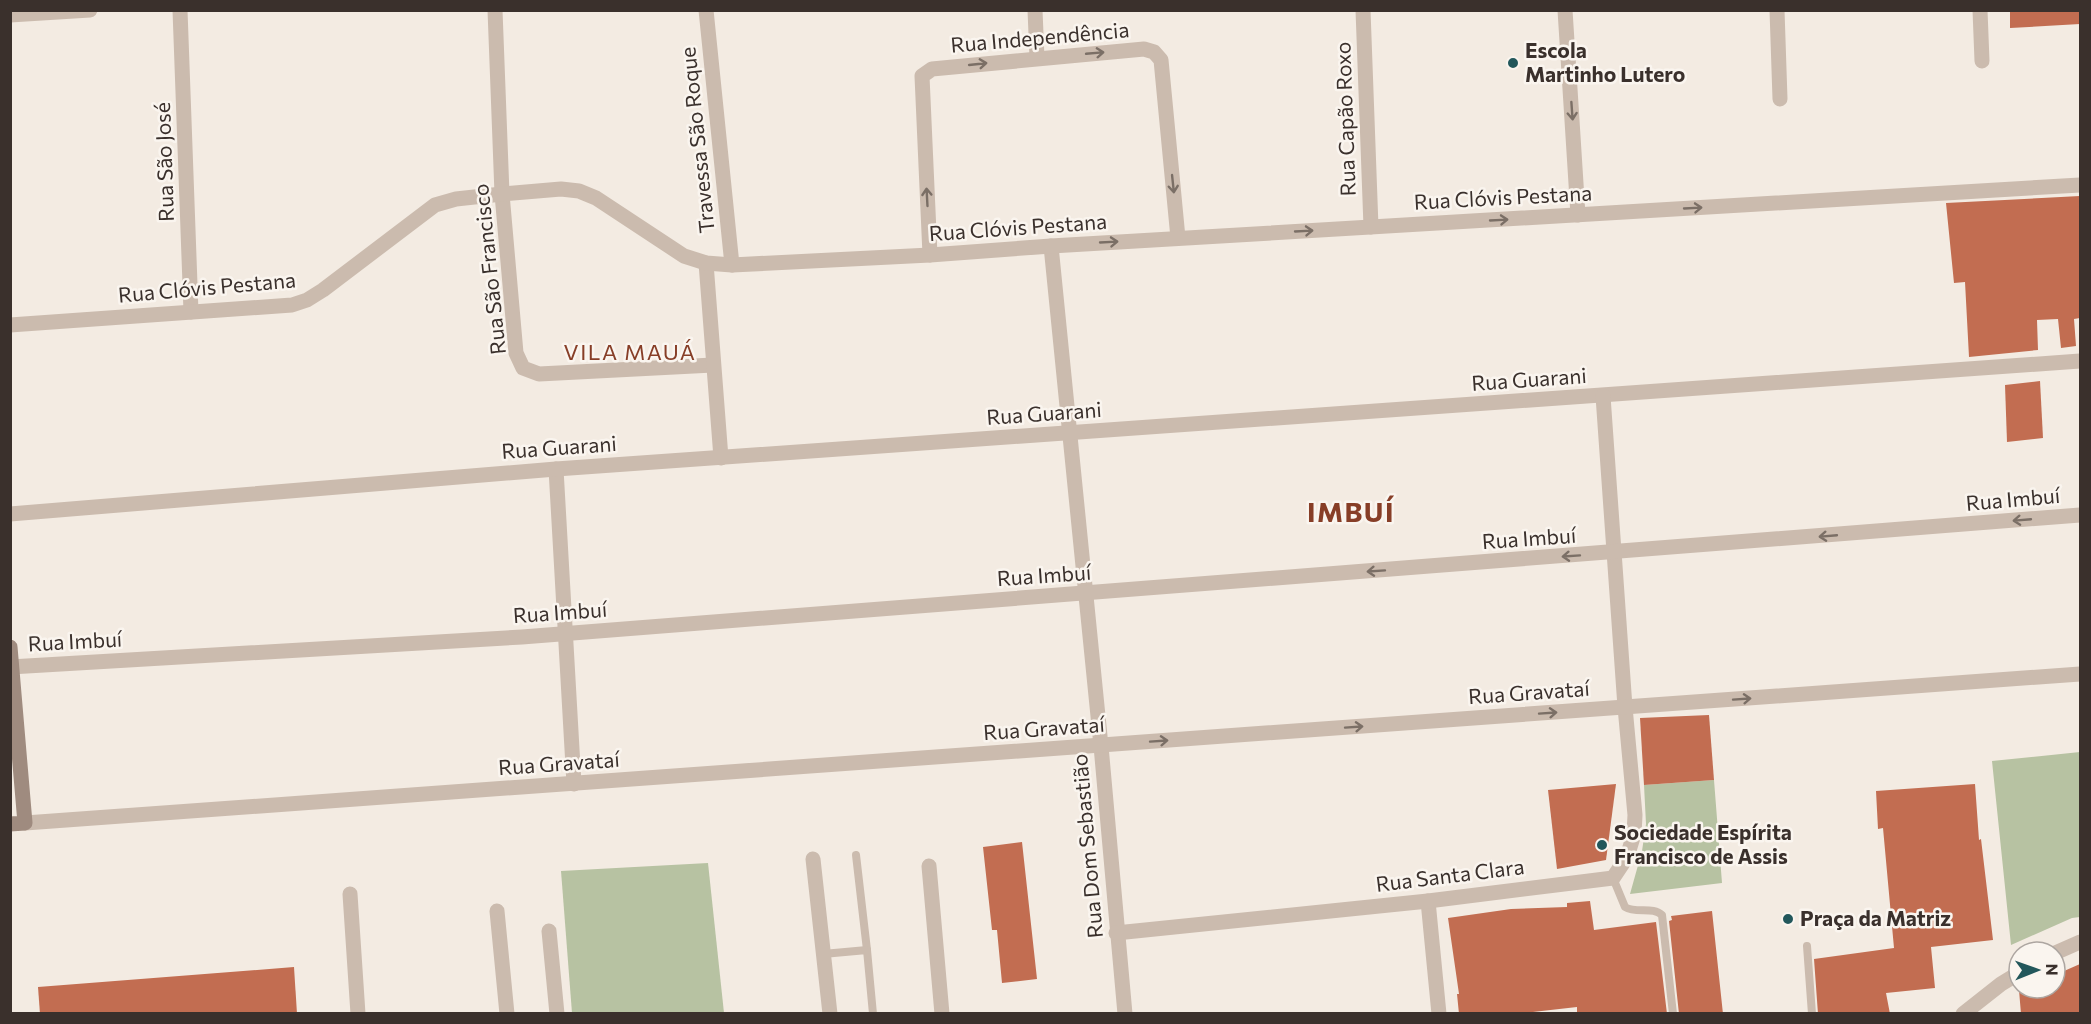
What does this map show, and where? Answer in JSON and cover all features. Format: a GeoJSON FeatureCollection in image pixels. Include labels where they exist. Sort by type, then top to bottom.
{"type":"FeatureCollection","features":[{"type":"Feature","properties":{"kind":"main road"},"geometry":{"type":"LineString","coordinates":[[10,647],[17,824]]}},
{"type":"Feature","properties":{"kind":"street"},"geometry":{"type":"LineString","coordinates":[[10,15],[90,10]]}},
{"type":"Feature","properties":{"kind":"street","name":"Rua São José"},"geometry":{"type":"LineString","coordinates":[[180,10],[191,312]]}},
{"type":"Feature","properties":{"kind":"street","name":"Rua São Francisco"},"geometry":{"type":"LineString","coordinates":[[495,10],[502,194],[516,353],[524,368],[539,374],[713,365]]}},
{"type":"Feature","properties":{"kind":"street","name":"Travessa São Roque"},"geometry":{"type":"LineString","coordinates":[[706,10],[732,265]]}},
{"type":"Feature","properties":{"kind":"street"},"geometry":{"type":"LineString","coordinates":[[1035,10],[1037,58]]}},
{"type":"Feature","properties":{"kind":"street","name":"Rua Capão Roxo"},"geometry":{"type":"LineString","coordinates":[[1363,10],[1371,227]]}},
{"type":"Feature","properties":{"kind":"street"},"geometry":{"type":"LineString","coordinates":[[1565,10],[1578,215]]}},
{"type":"Feature","properties":{"kind":"street"},"geometry":{"type":"LineString","coordinates":[[1777,10],[1780,99]]}},
{"type":"Feature","properties":{"kind":"street"},"geometry":{"type":"LineString","coordinates":[[1980,10],[1982,61]]}},
{"type":"Feature","properties":{"kind":"street","name":"Rua Independência"},"geometry":{"type":"LineString","coordinates":[[930,255],[922,76],[932,69],[1144,49],[1154,52],[1161,60],[1178,238]]}},
{"type":"Feature","properties":{"kind":"street","name":"Rua Clóvis Pestana"},"geometry":{"type":"LineString","coordinates":[[10,325],[292,305],[307,300],[323,290],[435,205],[456,199],[561,189],[579,191],[596,198],[684,256],[706,263],[732,265],[2080,185]]}},
{"type":"Feature","properties":{"kind":"street","name":"Rua Dom Sebastião"},"geometry":{"type":"LineString","coordinates":[[1051,246],[1101,746],[1125,1014]]}},
{"type":"Feature","properties":{"kind":"street"},"geometry":{"type":"LineString","coordinates":[[706,263],[721,458]]}},
{"type":"Feature","properties":{"kind":"street","name":"Rua Guarani"},"geometry":{"type":"LineString","coordinates":[[10,514],[556,469],[2080,361]]}},
{"type":"Feature","properties":{"kind":"street"},"geometry":{"type":"LineString","coordinates":[[1603,396],[1635,815],[1634,834],[1627,857],[1613,878]]}},
{"type":"Feature","properties":{"kind":"street"},"geometry":{"type":"LineString","coordinates":[[556,469],[574,784]]}},
{"type":"Feature","properties":{"kind":"street","name":"Rua Imbuí"},"geometry":{"type":"LineString","coordinates":[[11,667],[565,634],[2080,516]]}},
{"type":"Feature","properties":{"kind":"street","name":"Rua Gravataí"},"geometry":{"type":"LineString","coordinates":[[17,824],[2080,674]]}},
{"type":"Feature","properties":{"kind":"street"},"geometry":{"type":"LineString","coordinates":[[813,859],[830,1014]]}},
{"type":"Feature","properties":{"kind":"street"},"geometry":{"type":"LineString","coordinates":[[929,866],[942,1014]]}},
{"type":"Feature","properties":{"kind":"street","name":"Rua Santa Clara"},"geometry":{"type":"LineString","coordinates":[[1116,933],[1428,901],[1613,878]]}},
{"type":"Feature","properties":{"kind":"street"},"geometry":{"type":"LineString","coordinates":[[350,894],[358,1014]]}},
{"type":"Feature","properties":{"kind":"street"},"geometry":{"type":"LineString","coordinates":[[1428,901],[1438,1014]]}},
{"type":"Feature","properties":{"kind":"street"},"geometry":{"type":"LineString","coordinates":[[497,911],[507,1014]]}},
{"type":"Feature","properties":{"kind":"street"},"geometry":{"type":"LineString","coordinates":[[549,931],[557,1014]]}},
{"type":"Feature","properties":{"kind":"street"},"geometry":{"type":"LineString","coordinates":[[1963,1014],[2007,980]]}},
{"type":"Feature","properties":{"kind":"lane"},"geometry":{"type":"LineString","coordinates":[[856,855],[873,1014]]}},
{"type":"Feature","properties":{"kind":"lane"},"geometry":{"type":"LineString","coordinates":[[1613,878],[1625,907],[1632,911],[1656,910],[1662,915],[1673,1014]]}},
{"type":"Feature","properties":{"kind":"lane"},"geometry":{"type":"LineString","coordinates":[[1807,946],[1812,1014]]}},
{"type":"Feature","properties":{"kind":"lane"},"geometry":{"type":"LineString","coordinates":[[823,954],[867,950]]}},
{"type":"Feature","properties":{"kind":"green space"},"geometry":{"type":"Polygon","coordinates":[[[2080,752],[2080,917],[2072,918],[2022,940],[2010,940],[1992,761],[2080,752]]]}},
{"type":"Feature","properties":{"kind":"green space"},"geometry":{"type":"Polygon","coordinates":[[[1714,780],[1722,883],[1630,894],[1642,851],[1646,824],[1644,785],[1714,780]]]}},
{"type":"Feature","properties":{"kind":"green space"},"geometry":{"type":"Polygon","coordinates":[[[708,863],[724,1013],[572,1013],[561,871],[708,863]]]}},
{"type":"Feature","properties":{"kind":"building"},"geometry":{"type":"Polygon","coordinates":[[[2010,10],[2080,10],[2080,24],[2010,28],[2010,10]]]}},
{"type":"Feature","properties":{"kind":"building"},"geometry":{"type":"Polygon","coordinates":[[[2080,196],[2080,318],[2074,319],[2076,346],[2061,348],[2058,319],[2037,320],[2038,350],[1969,357],[1965,282],[1954,283],[1946,203],[2080,196]]]}},
{"type":"Feature","properties":{"kind":"building"},"geometry":{"type":"Polygon","coordinates":[[[2040,381],[2043,438],[2007,442],[2005,385],[2040,381]]]}},
{"type":"Feature","properties":{"kind":"building"},"geometry":{"type":"Polygon","coordinates":[[[1709,715],[1714,780],[1644,785],[1640,718],[1709,715]]]}},
{"type":"Feature","properties":{"kind":"building"},"geometry":{"type":"Polygon","coordinates":[[[1616,784],[1606,860],[1557,869],[1548,790],[1616,784]]]}},
{"type":"Feature","properties":{"kind":"building"},"geometry":{"type":"Polygon","coordinates":[[[1975,784],[1979,840],[1981,839],[1993,940],[1931,947],[1935,988],[1886,993],[1890,1014],[1818,1014],[1814,959],[1894,948],[1883,828],[1878,829],[1876,791],[1975,784]]]}},
{"type":"Feature","properties":{"kind":"building"},"geometry":{"type":"Polygon","coordinates":[[[1022,842],[1037,979],[1002,983],[997,930],[992,930],[983,847],[1022,842]]]}},
{"type":"Feature","properties":{"kind":"building"},"geometry":{"type":"Polygon","coordinates":[[[1590,901],[1594,930],[1656,922],[1667,1014],[1577,1014],[1577,1007],[1514,1014],[1459,1014],[1457,994],[1459,994],[1448,918],[1511,909],[1567,907],[1567,903],[1590,901]]]}},
{"type":"Feature","properties":{"kind":"building"},"geometry":{"type":"Polygon","coordinates":[[[1712,911],[1723,1014],[1679,1014],[1669,921],[1672,920],[1671,916],[1712,911]]]}},
{"type":"Feature","properties":{"kind":"building"},"geometry":{"type":"Polygon","coordinates":[[[2080,964],[2080,1014],[2021,1014],[2020,1000],[2067,1000],[2067,970],[2080,964]]]}},
{"type":"Feature","properties":{"kind":"building"},"geometry":{"type":"Polygon","coordinates":[[[294,967],[297,1014],[40,1014],[38,987],[294,967]]]}},
{"type":"Feature","properties":{"kind":"place","name":"Escola Martinho Lutero"},"geometry":{"type":"Point","coordinates":[1513,63]}},
{"type":"Feature","properties":{"kind":"place","name":"Sociedade Espírita Francisco de Assis"},"geometry":{"type":"Point","coordinates":[1602,845]}},
{"type":"Feature","properties":{"kind":"place","name":"Praça da Matriz"},"geometry":{"type":"Point","coordinates":[1788,919]}},
{"type":"Feature","properties":{"kind":"district","name":"VILA MAUÁ"},"geometry":{"type":"Point","coordinates":[630,352]}},
{"type":"Feature","properties":{"kind":"district","name":"IMBUÍ"},"geometry":{"type":"Point","coordinates":[1351,513]}}]}
